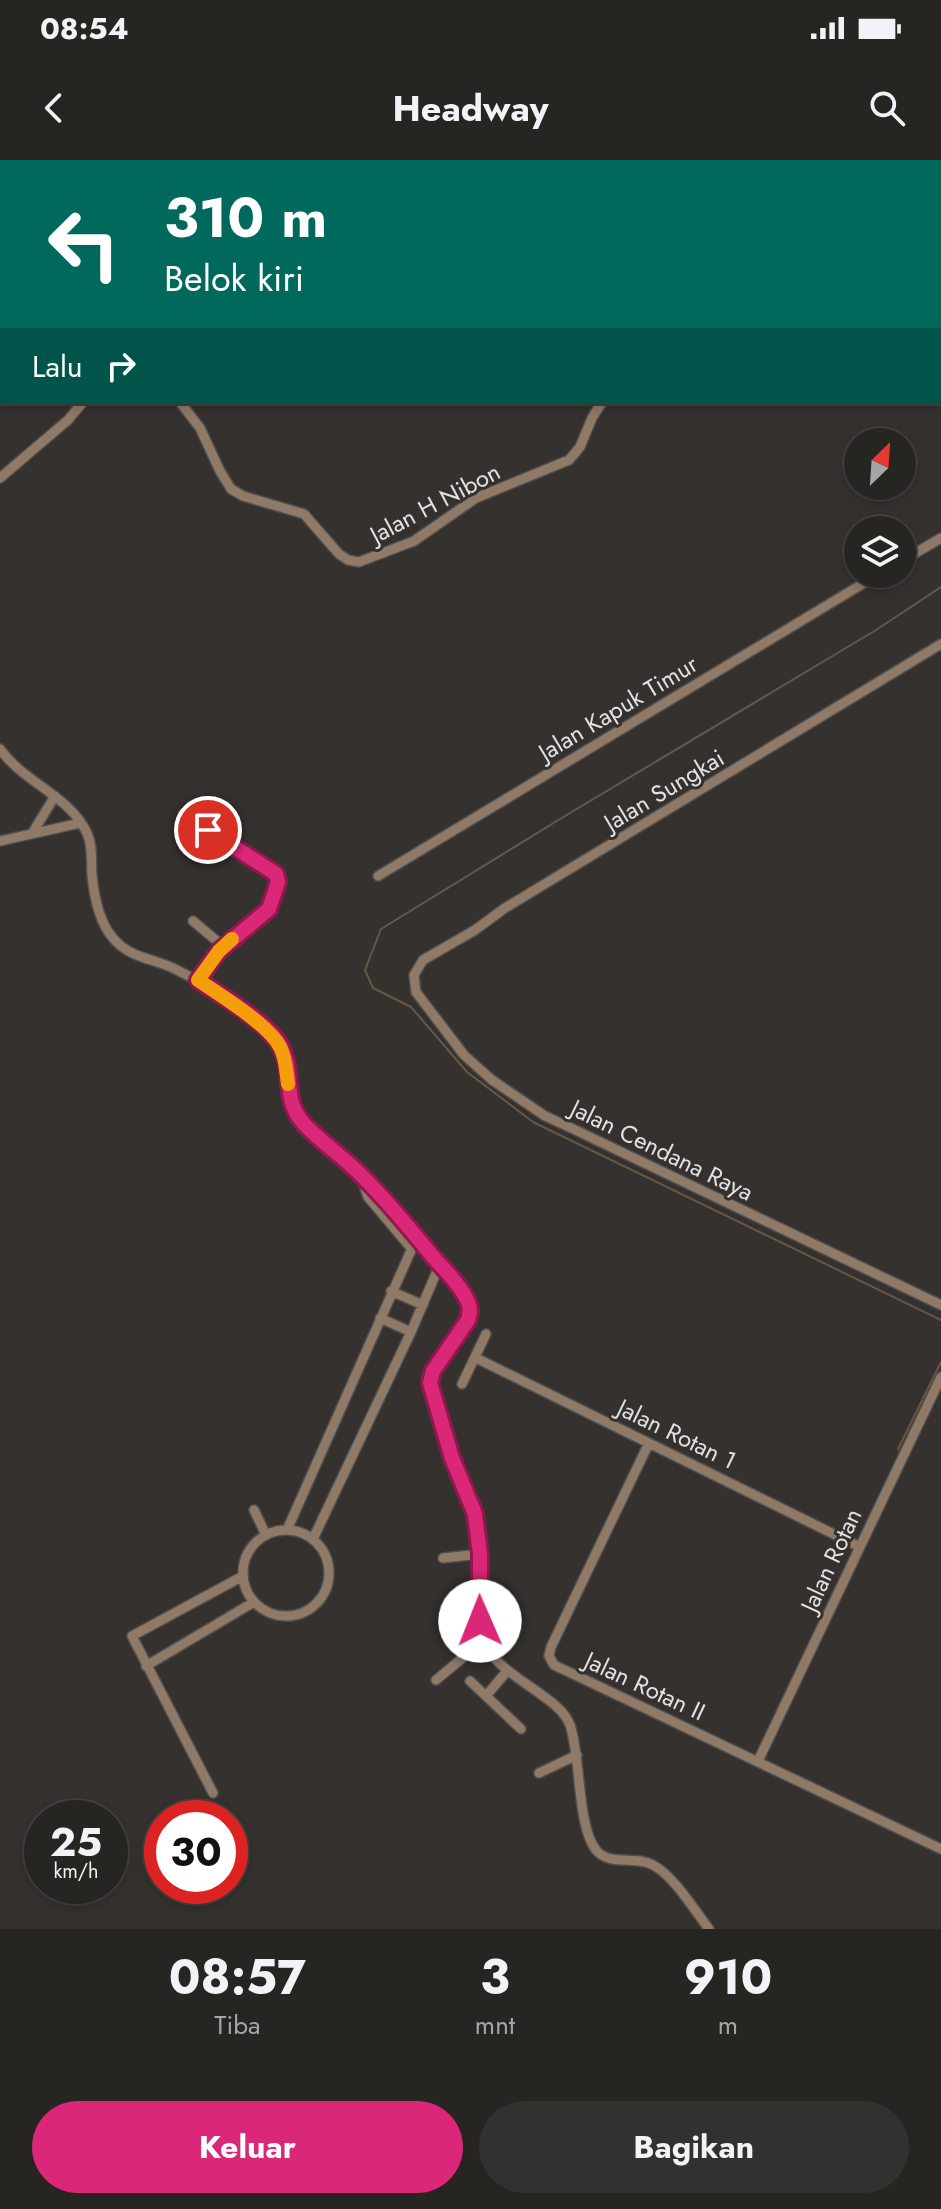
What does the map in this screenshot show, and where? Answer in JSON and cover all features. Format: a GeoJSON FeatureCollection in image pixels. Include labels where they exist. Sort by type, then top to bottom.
{"type":"FeatureCollection","features":[{"type":"Feature","properties":{"kind":"street"},"geometry":{"type":"LineString","coordinates":[[0,478],[68,420],[81,404]]}},
{"type":"Feature","properties":{"kind":"street","name":"Jalan H Nibon"},"geometry":{"type":"LineString","coordinates":[[182,404],[200,428],[231,489],[243,496],[304,514],[339,554],[355,562],[365,561],[414,541],[467,503],[569,460],[580,447],[601,404]]}},
{"type":"Feature","properties":{"kind":"street"},"geometry":{"type":"LineString","coordinates":[[916,553],[941,538]]}},
{"type":"Feature","properties":{"kind":"street","name":"Jalan Kapuk Timur"},"geometry":{"type":"LineString","coordinates":[[378,876],[856,588]]}},
{"type":"Feature","properties":{"kind":"street","name":"Jalan Sungkai"},"geometry":{"type":"LineString","coordinates":[[414,975],[423,960],[475,930],[505,908],[941,644]]}},
{"type":"Feature","properties":{"kind":"street"},"geometry":{"type":"LineString","coordinates":[[0,749],[22,773],[55,796],[87,833],[94,894],[107,931],[114,940],[131,954],[172,967],[198,980],[235,1005],[280,1045],[291,1104],[297,1115],[307,1128],[367,1181],[463,1293],[471,1310],[468,1320],[433,1371],[430,1383],[452,1458],[472,1505],[480,1554],[479,1604],[483,1641],[507,1671],[564,1714],[571,1727],[577,1755],[588,1830],[597,1851],[608,1858],[642,1861],[659,1868],[709,1929]]}},
{"type":"Feature","properties":{"kind":"street"},"geometry":{"type":"LineString","coordinates":[[33,832],[55,796]]}},
{"type":"Feature","properties":{"kind":"street"},"geometry":{"type":"LineString","coordinates":[[183,814],[278,878],[269,909],[224,947],[198,980]]}},
{"type":"Feature","properties":{"kind":"street"},"geometry":{"type":"LineString","coordinates":[[0,841],[80,823]]}},
{"type":"Feature","properties":{"kind":"street"},"geometry":{"type":"LineString","coordinates":[[193,921],[224,947]]}},
{"type":"Feature","properties":{"kind":"street","name":"Jalan Cendana Raya"},"geometry":{"type":"LineString","coordinates":[[414,975],[416,992],[439,1025],[464,1055],[516,1098],[545,1116],[941,1305]]}},
{"type":"Feature","properties":{"kind":"street"},"geometry":{"type":"LineString","coordinates":[[367,1181],[365,1189],[368,1197],[411,1248]]}},
{"type":"Feature","properties":{"kind":"street"},"geometry":{"type":"LineString","coordinates":[[287,1530],[417,1237]]}},
{"type":"Feature","properties":{"kind":"street"},"geometry":{"type":"LineString","coordinates":[[313,1539],[440,1264]]}},
{"type":"Feature","properties":{"kind":"street"},"geometry":{"type":"LineString","coordinates":[[391,1291],[423,1305]]}},
{"type":"Feature","properties":{"kind":"street"},"geometry":{"type":"LineString","coordinates":[[380,1318],[411,1332]]}},
{"type":"Feature","properties":{"kind":"street"},"geometry":{"type":"LineString","coordinates":[[462,1384],[486,1334]]}},
{"type":"Feature","properties":{"kind":"street","name":"Jalan Rotan 1"},"geometry":{"type":"LineString","coordinates":[[476,1358],[860,1547]]}},
{"type":"Feature","properties":{"kind":"street","name":"Jalan Rotan"},"geometry":{"type":"LineString","coordinates":[[758,1761],[941,1377]]}},
{"type":"Feature","properties":{"kind":"street","name":"Jalan Rotan II"},"geometry":{"type":"LineString","coordinates":[[649,1443],[551,1647],[549,1656],[554,1665],[941,1849]]}},
{"type":"Feature","properties":{"kind":"street"},"geometry":{"type":"LineString","coordinates":[[254,1510],[266,1535]]}},
{"type":"Feature","properties":{"kind":"street"},"geometry":{"type":"LineString","coordinates":[[287,1530],[301,1533],[313,1539],[323,1550],[330,1570],[326,1591],[307,1612],[286,1617],[272,1614],[254,1602],[247,1590],[243,1576],[247,1556],[254,1544],[266,1535],[287,1530]]}},
{"type":"Feature","properties":{"kind":"street"},"geometry":{"type":"LineString","coordinates":[[443,1558],[480,1554]]}},
{"type":"Feature","properties":{"kind":"street"},"geometry":{"type":"LineString","coordinates":[[213,1793],[132,1638],[133,1634],[243,1576]]}},
{"type":"Feature","properties":{"kind":"street"},"geometry":{"type":"LineString","coordinates":[[146,1666],[254,1602]]}},
{"type":"Feature","properties":{"kind":"street"},"geometry":{"type":"LineString","coordinates":[[436,1680],[483,1641]]}},
{"type":"Feature","properties":{"kind":"street"},"geometry":{"type":"LineString","coordinates":[[486,1696],[507,1671]]}},
{"type":"Feature","properties":{"kind":"street"},"geometry":{"type":"LineString","coordinates":[[470,1681],[521,1729]]}},
{"type":"Feature","properties":{"kind":"street"},"geometry":{"type":"LineString","coordinates":[[539,1773],[577,1755]]}},
{"type":"Feature","properties":{"kind":"waterway"},"geometry":{"type":"LineString","coordinates":[[941,587],[876,630],[381,929],[365,970],[373,988],[411,1007],[467,1072],[533,1122],[941,1320]]}},
{"type":"Feature","properties":{"kind":"waterway"},"geometry":{"type":"LineString","coordinates":[[898,1449],[941,1362]]}},
{"type":"Feature","properties":{"kind":"slow traffic"},"geometry":{"type":"LineString","coordinates":[[232,939],[198,980],[235,1005],[274,1038],[285,1061],[288,1084]]}},
{"type":"Feature","properties":{"kind":"route"},"geometry":{"type":"LineString","coordinates":[[208,830],[276,874],[278,882],[269,909],[219,951],[198,980],[235,1005],[280,1045],[291,1104],[297,1115],[307,1128],[367,1181],[440,1264],[463,1293],[471,1310],[468,1320],[433,1371],[430,1383],[452,1458],[475,1514],[480,1554],[480,1621]]}}]}
